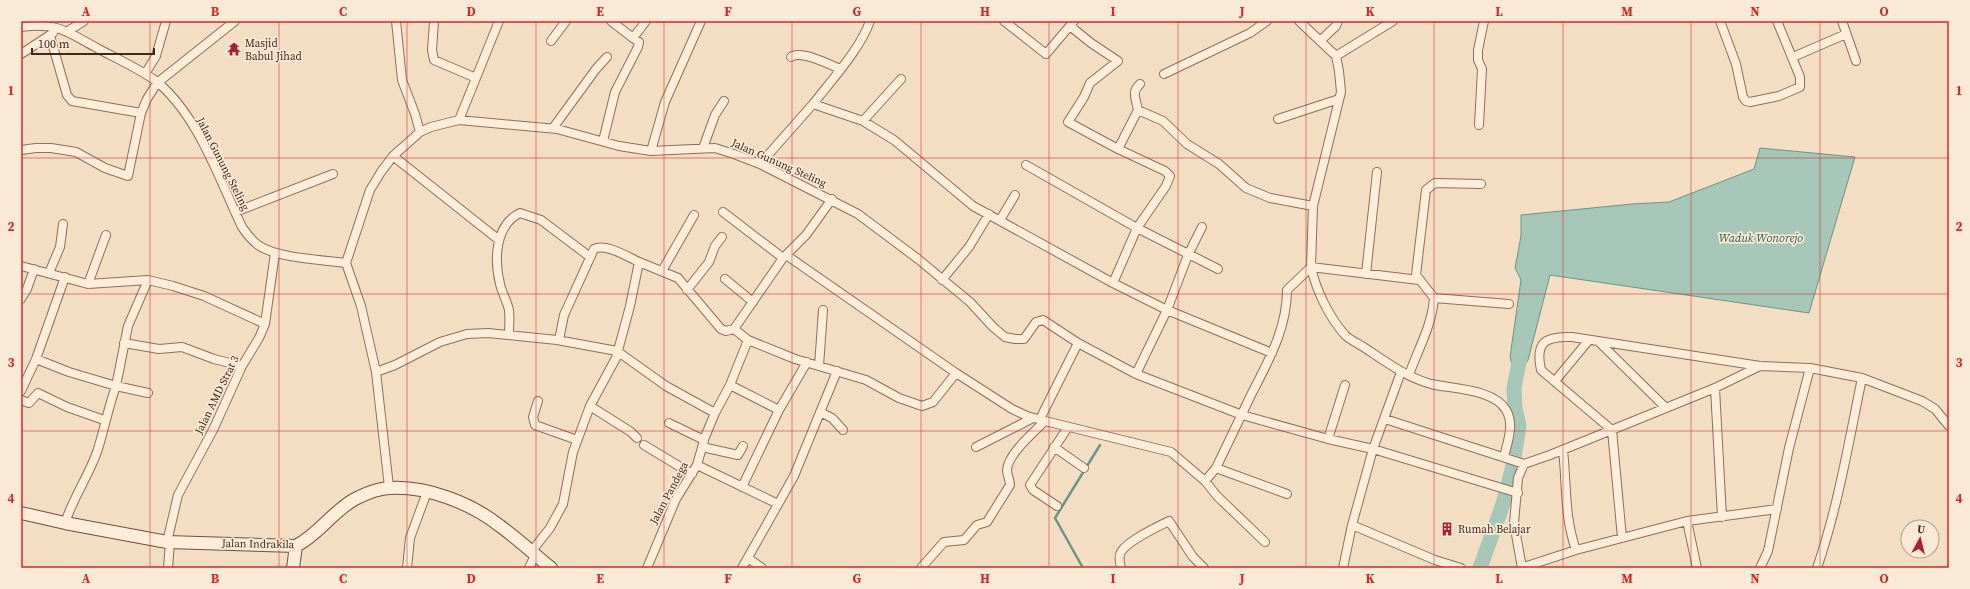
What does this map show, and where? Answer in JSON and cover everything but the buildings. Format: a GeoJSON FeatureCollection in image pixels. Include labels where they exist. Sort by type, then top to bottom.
{"type":"FeatureCollection","features":[{"type":"Feature","properties":{"kind":"street"},"geometry":{"type":"LineString","coordinates":[[21,54],[62,27],[84,21]]}},
{"type":"Feature","properties":{"kind":"street"},"geometry":{"type":"LineString","coordinates":[[145,74],[156,56],[166,21]]}},
{"type":"Feature","properties":{"kind":"street"},"geometry":{"type":"LineString","coordinates":[[21,150],[51,148],[76,152],[105,168],[128,176],[141,113],[147,98],[157,83],[235,21]]}},
{"type":"Feature","properties":{"kind":"street"},"geometry":{"type":"LineString","coordinates":[[396,21],[402,80],[420,132]]}},
{"type":"Feature","properties":{"kind":"street"},"geometry":{"type":"LineString","coordinates":[[434,21],[432,50],[434,60],[476,78]]}},
{"type":"Feature","properties":{"kind":"street"},"geometry":{"type":"LineString","coordinates":[[459,120],[499,21]]}},
{"type":"Feature","properties":{"kind":"street"},"geometry":{"type":"LineString","coordinates":[[551,41],[566,21]]}},
{"type":"Feature","properties":{"kind":"street"},"geometry":{"type":"LineString","coordinates":[[603,141],[615,92],[638,47],[639,42],[611,21]]}},
{"type":"Feature","properties":{"kind":"street"},"geometry":{"type":"LineString","coordinates":[[633,38],[646,21]]}},
{"type":"Feature","properties":{"kind":"street"},"geometry":{"type":"LineString","coordinates":[[651,151],[665,102],[701,21]]}},
{"type":"Feature","properties":{"kind":"street"},"geometry":{"type":"LineString","coordinates":[[760,164],[813,104],[840,69],[868,28],[870,21]]}},
{"type":"Feature","properties":{"kind":"street"},"geometry":{"type":"LineString","coordinates":[[1004,21],[1046,54],[1072,23],[1091,43],[1118,61],[1090,83],[1084,97],[1068,122],[1118,149],[1165,171],[1170,176],[1166,186],[1137,228],[1113,283]]}},
{"type":"Feature","properties":{"kind":"street"},"geometry":{"type":"LineString","coordinates":[[1164,74],[1250,33],[1267,21]]}},
{"type":"Feature","properties":{"kind":"street"},"geometry":{"type":"LineString","coordinates":[[1299,21],[1336,56],[1339,71],[1339,99],[1313,206],[1311,267],[1313,276],[1330,313],[1346,335],[1401,372],[1431,383],[1489,395],[1498,401],[1507,411],[1511,427],[1505,458]]}},
{"type":"Feature","properties":{"kind":"street"},"geometry":{"type":"LineString","coordinates":[[1320,41],[1336,26],[1338,21]]}},
{"type":"Feature","properties":{"kind":"street"},"geometry":{"type":"LineString","coordinates":[[1336,56],[1392,21]]}},
{"type":"Feature","properties":{"kind":"street"},"geometry":{"type":"LineString","coordinates":[[1479,125],[1482,69],[1478,60],[1478,50],[1484,21]]}},
{"type":"Feature","properties":{"kind":"street"},"geometry":{"type":"LineString","coordinates":[[1720,21],[1736,64],[1743,97],[1746,101],[1756,101],[1779,96],[1800,87],[1800,77],[1777,21]]}},
{"type":"Feature","properties":{"kind":"street"},"geometry":{"type":"LineString","coordinates":[[1842,21],[1856,62]]}},
{"type":"Feature","properties":{"kind":"street","name":"Jalan Gunung Steling"},"geometry":{"type":"LineString","coordinates":[[21,27],[38,24],[62,27],[145,74],[157,83],[179,104],[195,129],[235,212],[250,239],[259,246],[275,253],[346,263],[370,190],[381,172],[411,139],[420,132],[431,127],[459,120],[553,128],[603,141],[651,151],[715,148],[760,164],[832,199],[858,214],[918,259],[970,302],[993,327],[1007,338],[1024,339],[1036,322],[1043,320],[1078,343]]}},
{"type":"Feature","properties":{"kind":"street"},"geometry":{"type":"LineString","coordinates":[[1793,57],[1846,34]]}},
{"type":"Feature","properties":{"kind":"street"},"geometry":{"type":"LineString","coordinates":[[50,36],[67,95],[72,101],[141,113]]}},
{"type":"Feature","properties":{"kind":"street"},"geometry":{"type":"LineString","coordinates":[[792,57],[795,54],[802,55],[840,69]]}},
{"type":"Feature","properties":{"kind":"street"},"geometry":{"type":"LineString","coordinates":[[553,128],[596,68],[607,57]]}},
{"type":"Feature","properties":{"kind":"street"},"geometry":{"type":"LineString","coordinates":[[863,121],[901,79]]}},
{"type":"Feature","properties":{"kind":"street"},"geometry":{"type":"LineString","coordinates":[[1118,149],[1138,110],[1134,94],[1136,88],[1140,84]]}},
{"type":"Feature","properties":{"kind":"street"},"geometry":{"type":"LineString","coordinates":[[1278,119],[1339,99]]}},
{"type":"Feature","properties":{"kind":"street"},"geometry":{"type":"LineString","coordinates":[[703,148],[715,115],[724,101]]}},
{"type":"Feature","properties":{"kind":"street"},"geometry":{"type":"LineString","coordinates":[[813,104],[863,121],[894,140],[973,206],[1113,283],[1166,310],[1272,353]]}},
{"type":"Feature","properties":{"kind":"street"},"geometry":{"type":"LineString","coordinates":[[1138,110],[1163,121],[1187,144],[1219,164],[1246,188],[1270,198],[1313,206]]}},
{"type":"Feature","properties":{"kind":"street"},"geometry":{"type":"LineString","coordinates":[[394,156],[499,240]]}},
{"type":"Feature","properties":{"kind":"street"},"geometry":{"type":"LineString","coordinates":[[1026,165],[1137,228],[1218,269]]}},
{"type":"Feature","properties":{"kind":"street"},"geometry":{"type":"LineString","coordinates":[[1366,274],[1377,172]]}},
{"type":"Feature","properties":{"kind":"street"},"geometry":{"type":"LineString","coordinates":[[235,212],[333,174]]}},
{"type":"Feature","properties":{"kind":"street"},"geometry":{"type":"LineString","coordinates":[[1481,184],[1435,183],[1426,190],[1416,272],[1419,280],[1434,298],[1509,304]]}},
{"type":"Feature","properties":{"kind":"street"},"geometry":{"type":"LineString","coordinates":[[1000,220],[1015,195]]}},
{"type":"Feature","properties":{"kind":"street"},"geometry":{"type":"LineString","coordinates":[[559,340],[564,315],[590,257],[594,249],[601,247],[678,278],[686,290],[721,329],[726,331],[734,329],[784,257],[806,235],[832,199]]}},
{"type":"Feature","properties":{"kind":"street"},"geometry":{"type":"LineString","coordinates":[[723,212],[784,257],[1012,409],[1039,419],[1068,427],[1171,452],[1205,481],[1217,496],[1265,542]]}},
{"type":"Feature","properties":{"kind":"street"},"geometry":{"type":"LineString","coordinates":[[509,335],[508,309],[498,273],[499,240],[502,230],[511,217],[520,213],[528,214],[541,220],[590,257]]}},
{"type":"Feature","properties":{"kind":"street"},"geometry":{"type":"LineString","coordinates":[[942,280],[969,247],[989,214]]}},
{"type":"Feature","properties":{"kind":"street"},"geometry":{"type":"LineString","coordinates":[[662,271],[694,215]]}},
{"type":"Feature","properties":{"kind":"street"},"geometry":{"type":"LineString","coordinates":[[49,273],[60,247],[63,224]]}},
{"type":"Feature","properties":{"kind":"street"},"geometry":{"type":"LineString","coordinates":[[1136,374],[1166,310],[1188,255],[1202,227]]}},
{"type":"Feature","properties":{"kind":"street"},"geometry":{"type":"LineString","coordinates":[[88,284],[106,235]]}},
{"type":"Feature","properties":{"kind":"street"},"geometry":{"type":"LineString","coordinates":[[686,290],[709,262],[715,246],[722,236]]}},
{"type":"Feature","properties":{"kind":"street","name":"Jalan AMD Strat 3"},"geometry":{"type":"LineString","coordinates":[[168,568],[168,542],[178,495],[213,430],[242,366],[259,338],[265,324],[275,253]]}},
{"type":"Feature","properties":{"kind":"street"},"geometry":{"type":"LineString","coordinates":[[528,568],[533,554],[550,528],[563,504],[573,452],[577,440],[590,406],[616,358],[630,306],[639,262]]}},
{"type":"Feature","properties":{"kind":"street"},"geometry":{"type":"LineString","coordinates":[[346,263],[361,306],[376,372],[389,488]]}},
{"type":"Feature","properties":{"kind":"street"},"geometry":{"type":"LineString","coordinates":[[21,266],[88,284],[148,280],[204,296],[265,324]]}},
{"type":"Feature","properties":{"kind":"street"},"geometry":{"type":"LineString","coordinates":[[1311,267],[1419,280]]}},
{"type":"Feature","properties":{"kind":"street"},"geometry":{"type":"LineString","coordinates":[[1205,481],[1216,468],[1272,353],[1283,326],[1287,306],[1287,290],[1311,267]]}},
{"type":"Feature","properties":{"kind":"street"},"geometry":{"type":"LineString","coordinates":[[21,299],[27,289],[34,269]]}},
{"type":"Feature","properties":{"kind":"street"},"geometry":{"type":"LineString","coordinates":[[21,392],[36,359],[65,277]]}},
{"type":"Feature","properties":{"kind":"street"},"geometry":{"type":"LineString","coordinates":[[725,279],[753,302]]}},
{"type":"Feature","properties":{"kind":"street"},"geometry":{"type":"LineString","coordinates":[[65,523],[96,453],[104,420],[116,386],[124,344],[133,312],[148,280]]}},
{"type":"Feature","properties":{"kind":"street"},"geometry":{"type":"LineString","coordinates":[[1409,375],[1420,345],[1430,324],[1434,298]]}},
{"type":"Feature","properties":{"kind":"street"},"geometry":{"type":"LineString","coordinates":[[819,366],[823,310]]}},
{"type":"Feature","properties":{"kind":"street"},"geometry":{"type":"LineString","coordinates":[[734,329],[748,340],[807,362],[866,380],[899,398],[922,406],[933,402],[956,373]]}},
{"type":"Feature","properties":{"kind":"street"},"geometry":{"type":"LineString","coordinates":[[376,372],[395,365],[452,337],[467,334],[509,335],[559,340],[617,351],[666,386],[715,413]]}},
{"type":"Feature","properties":{"kind":"street"},"geometry":{"type":"LineString","coordinates":[[1622,538],[1612,430],[1541,370],[1538,358],[1540,346],[1548,339],[1556,336],[1760,366],[1810,368],[1862,378],[1922,401],[1934,409],[1949,426]]}},
{"type":"Feature","properties":{"kind":"street","name":"Jalan Pandega"},"geometry":{"type":"LineString","coordinates":[[647,568],[676,499],[697,465],[715,413],[730,385],[748,340]]}},
{"type":"Feature","properties":{"kind":"street"},"geometry":{"type":"LineString","coordinates":[[1555,381],[1589,340]]}},
{"type":"Feature","properties":{"kind":"street"},"geometry":{"type":"LineString","coordinates":[[1599,342],[1665,407]]}},
{"type":"Feature","properties":{"kind":"street"},"geometry":{"type":"LineString","coordinates":[[921,568],[944,542],[964,540],[977,525],[987,522],[1010,485],[1007,472],[1010,462],[1039,419],[1078,343],[1136,374],[1242,415],[1328,439],[1373,449],[1517,493]]}},
{"type":"Feature","properties":{"kind":"street"},"geometry":{"type":"LineString","coordinates":[[124,344],[159,350],[182,347],[214,359],[242,366]]}},
{"type":"Feature","properties":{"kind":"street"},"geometry":{"type":"LineString","coordinates":[[36,359],[69,372],[116,386],[148,393]]}},
{"type":"Feature","properties":{"kind":"street"},"geometry":{"type":"LineString","coordinates":[[742,487],[779,410],[807,362]]}},
{"type":"Feature","properties":{"kind":"street"},"geometry":{"type":"LineString","coordinates":[[1385,419],[1523,463],[1563,450],[1665,407],[1715,388],[1760,366]]}},
{"type":"Feature","properties":{"kind":"street"},"geometry":{"type":"LineString","coordinates":[[1760,568],[1768,551],[1789,448],[1810,368]]}},
{"type":"Feature","properties":{"kind":"street"},"geometry":{"type":"LineString","coordinates":[[742,568],[794,476],[837,371]]}},
{"type":"Feature","properties":{"kind":"street"},"geometry":{"type":"LineString","coordinates":[[1343,568],[1352,525],[1373,449],[1401,372]]}},
{"type":"Feature","properties":{"kind":"street"},"geometry":{"type":"LineString","coordinates":[[1817,568],[1825,544],[1841,477],[1862,378]]}},
{"type":"Feature","properties":{"kind":"street"},"geometry":{"type":"LineString","coordinates":[[730,385],[779,410]]}},
{"type":"Feature","properties":{"kind":"street"},"geometry":{"type":"LineString","coordinates":[[1328,439],[1345,385]]}},
{"type":"Feature","properties":{"kind":"street"},"geometry":{"type":"LineString","coordinates":[[1715,388],[1722,517]]}},
{"type":"Feature","properties":{"kind":"street"},"geometry":{"type":"LineString","coordinates":[[21,400],[29,403],[38,393],[67,407],[104,420]]}},
{"type":"Feature","properties":{"kind":"street"},"geometry":{"type":"LineString","coordinates":[[538,401],[533,417],[535,425],[577,440]]}},
{"type":"Feature","properties":{"kind":"street"},"geometry":{"type":"LineString","coordinates":[[590,406],[631,432],[637,438]]}},
{"type":"Feature","properties":{"kind":"street"},"geometry":{"type":"LineString","coordinates":[[820,412],[832,418],[844,430]]}},
{"type":"Feature","properties":{"kind":"street"},"geometry":{"type":"LineString","coordinates":[[976,447],[1039,419]]}},
{"type":"Feature","properties":{"kind":"street"},"geometry":{"type":"LineString","coordinates":[[668,423],[703,444],[738,455],[743,446]]}},
{"type":"Feature","properties":{"kind":"street"},"geometry":{"type":"LineString","coordinates":[[1057,506],[1033,490],[1030,485],[1068,427]]}},
{"type":"Feature","properties":{"kind":"street"},"geometry":{"type":"LineString","coordinates":[[644,445],[692,474]]}},
{"type":"Feature","properties":{"kind":"street"},"geometry":{"type":"LineString","coordinates":[[1054,447],[1084,468]]}},
{"type":"Feature","properties":{"kind":"street"},"geometry":{"type":"LineString","coordinates":[[1563,450],[1567,515],[1569,530],[1576,550]]}},
{"type":"Feature","properties":{"kind":"street"},"geometry":{"type":"LineString","coordinates":[[1523,463],[1519,474],[1514,532],[1521,568],[1576,550],[1687,521],[1777,509]]}},
{"type":"Feature","properties":{"kind":"street"},"geometry":{"type":"LineString","coordinates":[[697,465],[778,504]]}},
{"type":"Feature","properties":{"kind":"street"},"geometry":{"type":"LineString","coordinates":[[1216,468],[1287,494]]}},
{"type":"Feature","properties":{"kind":"street","name":"Jalan Indrakila"},"geometry":{"type":"LineString","coordinates":[[21,513],[65,523],[168,542],[296,546],[309,539],[339,511],[355,499],[389,488],[427,492],[446,497],[484,515],[500,525],[533,554],[552,568]]}},
{"type":"Feature","properties":{"kind":"street"},"geometry":{"type":"LineString","coordinates":[[407,568],[410,538],[427,492]]}},
{"type":"Feature","properties":{"kind":"street"},"geometry":{"type":"LineString","coordinates":[[1121,568],[1119,557],[1121,551],[1140,537],[1169,521],[1193,557],[1204,568]]}},
{"type":"Feature","properties":{"kind":"street"},"geometry":{"type":"LineString","coordinates":[[1687,521],[1697,568]]}},
{"type":"Feature","properties":{"kind":"street"},"geometry":{"type":"LineString","coordinates":[[1352,525],[1434,564],[1461,568]]}},
{"type":"Feature","properties":{"kind":"street"},"geometry":{"type":"LineString","coordinates":[[293,568],[296,546]]}},
{"type":"Feature","properties":{"kind":"street"},"geometry":{"type":"LineString","coordinates":[[748,558],[762,568]]}},
{"type":"Feature","properties":{"kind":"water","name":"Waduk Wonorejo"},"geometry":{"type":"Polygon","coordinates":[[[1760,148],[1855,157],[1809,313],[1550,275],[1528,360],[1516,377],[1510,357],[1521,280],[1515,268],[1521,236],[1521,215],[1632,204],[1669,202],[1754,169],[1760,148]]]}},
{"type":"Feature","properties":{"kind":"waterway"},"geometry":{"type":"LineString","coordinates":[[1480,568],[1503,504],[1512,470],[1519,426],[1515,408],[1514,388],[1520,358]]}},
{"type":"Feature","properties":{"kind":"waterway"},"geometry":{"type":"LineString","coordinates":[[1083,568],[1055,518],[1100,445]]}},
{"type":"Feature","properties":{"kind":"place","name":"Masjid Babul Jihad"},"geometry":{"type":"Point","coordinates":[234,49]}},
{"type":"Feature","properties":{"kind":"place","name":"Rumah Belajar"},"geometry":{"type":"Point","coordinates":[1447,529]}}]}
